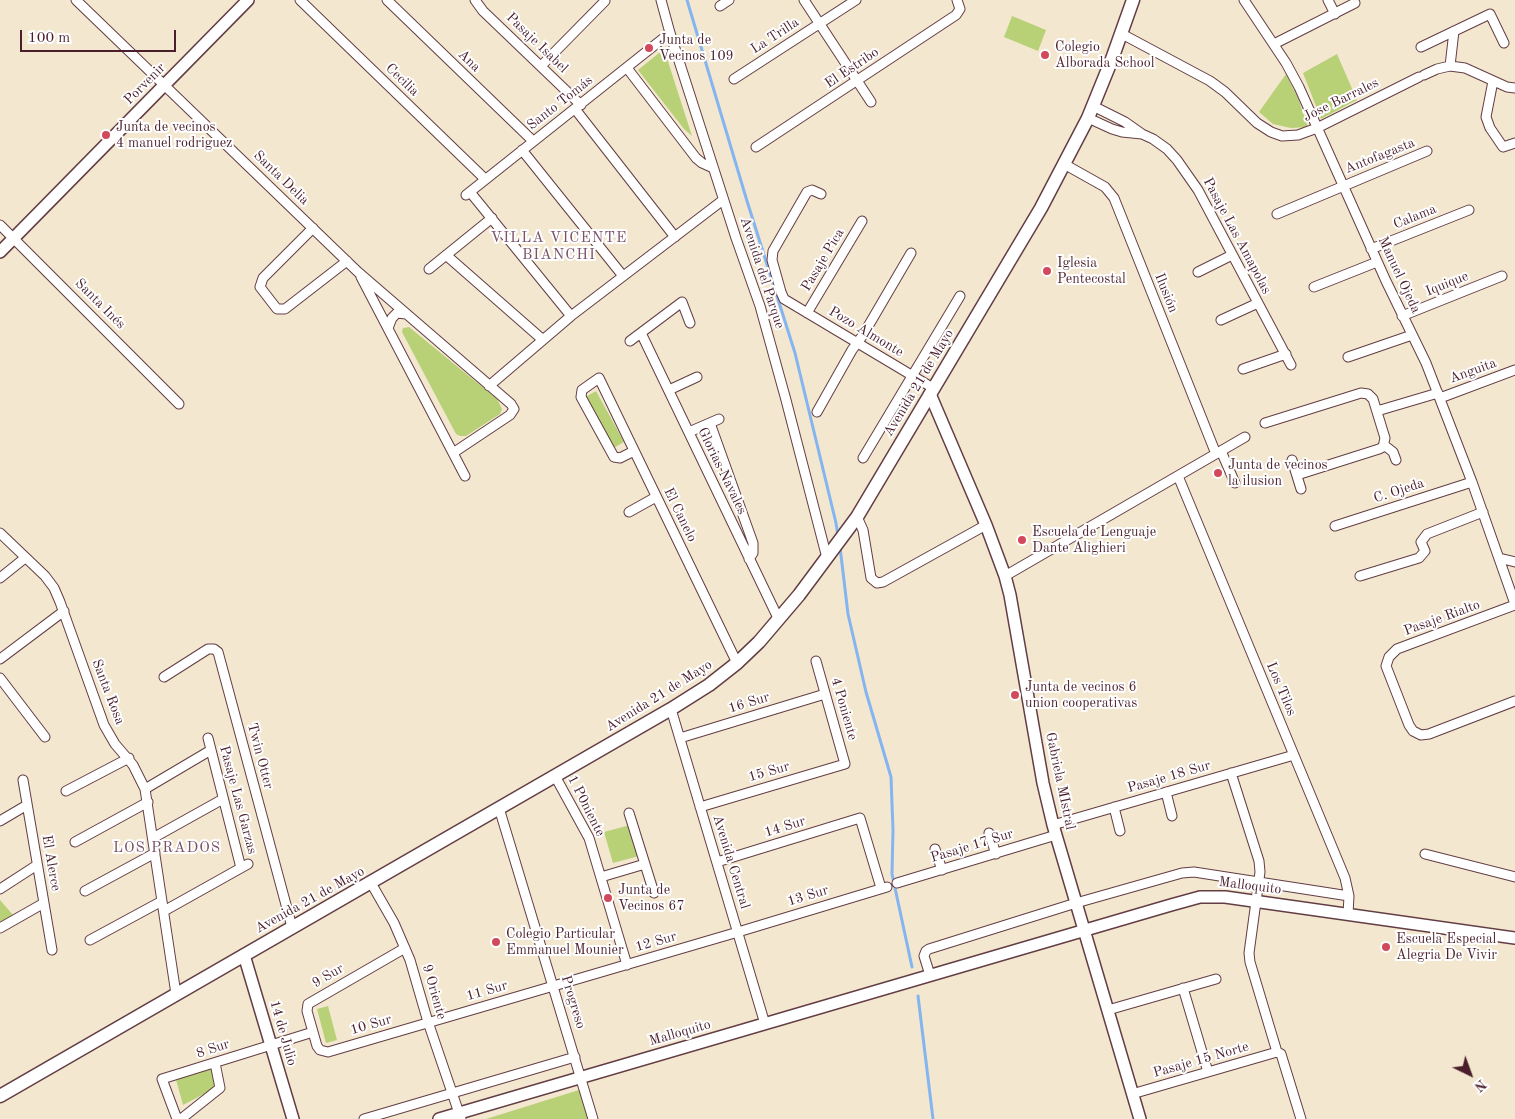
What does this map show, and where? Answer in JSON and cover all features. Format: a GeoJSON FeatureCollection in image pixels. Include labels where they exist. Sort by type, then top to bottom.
{"type":"FeatureCollection","features":[{"type":"Feature","properties":{"kind":"main road","name":"Avenida 21 de Mayo"},"geometry":{"type":"LineString","coordinates":[[0,1096],[671,709],[737,663],[778,620],[857,517],[1042,208],[1088,118],[1122,34],[1133,0]]}},
{"type":"Feature","properties":{"kind":"street","name":"Santa Delia"},"geometry":{"type":"LineString","coordinates":[[76,0],[358,272]]}},
{"type":"Feature","properties":{"kind":"street","name":"Porvenir"},"geometry":{"type":"LineString","coordinates":[[0,252],[248,0]]}},
{"type":"Feature","properties":{"kind":"street","name":"Cecilia"},"geometry":{"type":"LineString","coordinates":[[300,0],[485,179]]}},
{"type":"Feature","properties":{"kind":"street","name":"Ana"},"geometry":{"type":"LineString","coordinates":[[387,0],[533,141]]}},
{"type":"Feature","properties":{"kind":"street","name":"Pasaje Isabel"},"geometry":{"type":"LineString","coordinates":[[475,0],[541,66],[578,107],[675,236]]}},
{"type":"Feature","properties":{"kind":"street","name":"Avenida del Parque"},"geometry":{"type":"LineString","coordinates":[[661,0],[713,168],[762,316],[831,553]]}},
{"type":"Feature","properties":{"kind":"street"},"geometry":{"type":"LineString","coordinates":[[720,6],[730,0]]}},
{"type":"Feature","properties":{"kind":"street"},"geometry":{"type":"LineString","coordinates":[[804,0],[871,102]]}},
{"type":"Feature","properties":{"kind":"street","name":"La Trilla"},"geometry":{"type":"LineString","coordinates":[[734,79],[856,0]]}},
{"type":"Feature","properties":{"kind":"street","name":"Manuel Ojeda"},"geometry":{"type":"LineString","coordinates":[[1244,0],[1296,79],[1371,249],[1426,363],[1472,482],[1515,605]]}},
{"type":"Feature","properties":{"kind":"street"},"geometry":{"type":"LineString","coordinates":[[1328,0],[1335,14]]}},
{"type":"Feature","properties":{"kind":"street"},"geometry":{"type":"LineString","coordinates":[[541,66],[605,1]]}},
{"type":"Feature","properties":{"kind":"street"},"geometry":{"type":"LineString","coordinates":[[1274,44],[1355,3]]}},
{"type":"Feature","properties":{"kind":"street","name":"El Estribo"},"geometry":{"type":"LineString","coordinates":[[756,147],[956,14],[958,4]]}},
{"type":"Feature","properties":{"kind":"street"},"geometry":{"type":"LineString","coordinates":[[1421,47],[1490,14],[1504,43]]}},
{"type":"Feature","properties":{"kind":"street"},"geometry":{"type":"LineString","coordinates":[[1454,31],[1450,66],[1466,68],[1507,87],[1515,88]]}},
{"type":"Feature","properties":{"kind":"street","name":"Santo Tomás"},"geometry":{"type":"LineString","coordinates":[[492,218],[468,193],[670,33]]}},
{"type":"Feature","properties":{"kind":"street","name":"Jose Barrales"},"geometry":{"type":"LineString","coordinates":[[1122,34],[1210,81],[1225,92],[1249,117],[1271,132],[1282,136],[1298,136],[1437,69],[1450,66]]}},
{"type":"Feature","properties":{"kind":"street"},"geometry":{"type":"LineString","coordinates":[[627,68],[696,158],[713,168]]}},
{"type":"Feature","properties":{"kind":"street"},"geometry":{"type":"LineString","coordinates":[[1493,81],[1486,117],[1490,128],[1503,147],[1515,143]]}},
{"type":"Feature","properties":{"kind":"street","name":"Pasaje Las Amapolas"},"geometry":{"type":"LineString","coordinates":[[1093,106],[1153,139],[1167,149],[1182,166],[1198,190],[1291,366]]}},
{"type":"Feature","properties":{"kind":"street","name":"Pasaje Las Amapolas"},"geometry":{"type":"LineString","coordinates":[[1088,118],[1122,132],[1142,134]]}},
{"type":"Feature","properties":{"kind":"street"},"geometry":{"type":"LineString","coordinates":[[522,150],[623,276]]}},
{"type":"Feature","properties":{"kind":"street","name":"Antofagasta"},"geometry":{"type":"LineString","coordinates":[[1277,214],[1427,151]]}},
{"type":"Feature","properties":{"kind":"street","name":"Ilusión"},"geometry":{"type":"LineString","coordinates":[[1064,164],[1101,184],[1114,198],[1218,453],[1235,483]]}},
{"type":"Feature","properties":{"kind":"street","name":"Pozo Almonte"},"geometry":{"type":"LineString","coordinates":[[821,194],[812,190],[807,192],[773,251],[772,260],[784,299],[912,376],[931,391]]}},
{"type":"Feature","properties":{"kind":"street"},"geometry":{"type":"LineString","coordinates":[[489,386],[571,316],[724,200]]}},
{"type":"Feature","properties":{"kind":"street","name":"Calama"},"geometry":{"type":"LineString","coordinates":[[1371,249],[1469,210]]}},
{"type":"Feature","properties":{"kind":"street"},"geometry":{"type":"LineString","coordinates":[[429,269],[492,218],[571,316]]}},
{"type":"Feature","properties":{"kind":"street","name":"Pasaje Pica"},"geometry":{"type":"LineString","coordinates":[[807,313],[862,221]]}},
{"type":"Feature","properties":{"kind":"street","name":"Santa Inés"},"geometry":{"type":"LineString","coordinates":[[0,225],[179,404]]}},
{"type":"Feature","properties":{"kind":"street"},"geometry":{"type":"LineString","coordinates":[[313,228],[263,278],[260,287],[277,309],[285,309],[347,261]]}},
{"type":"Feature","properties":{"kind":"street"},"geometry":{"type":"LineString","coordinates":[[817,412],[911,253]]}},
{"type":"Feature","properties":{"kind":"street"},"geometry":{"type":"LineString","coordinates":[[446,255],[543,340]]}},
{"type":"Feature","properties":{"kind":"street"},"geometry":{"type":"LineString","coordinates":[[1198,272],[1232,255]]}},
{"type":"Feature","properties":{"kind":"street"},"geometry":{"type":"LineString","coordinates":[[1314,287],[1377,262]]}},
{"type":"Feature","properties":{"kind":"street"},"geometry":{"type":"LineString","coordinates":[[358,272],[511,404],[514,409],[510,415],[453,453]]}},
{"type":"Feature","properties":{"kind":"street"},"geometry":{"type":"LineString","coordinates":[[358,272],[465,476]]}},
{"type":"Feature","properties":{"kind":"street","name":"Iquique"},"geometry":{"type":"LineString","coordinates":[[1402,316],[1502,276]]}},
{"type":"Feature","properties":{"kind":"street","name":"Avenida 21 de Mayo"},"geometry":{"type":"LineString","coordinates":[[863,458],[960,296]]}},
{"type":"Feature","properties":{"kind":"street"},"geometry":{"type":"LineString","coordinates":[[630,341],[682,302],[690,323]]}},
{"type":"Feature","properties":{"kind":"street"},"geometry":{"type":"LineString","coordinates":[[1221,320],[1258,303]]}},
{"type":"Feature","properties":{"kind":"street"},"geometry":{"type":"LineString","coordinates":[[388,328],[392,318],[397,313],[406,314]]}},
{"type":"Feature","properties":{"kind":"street","name":"Glorias Navales"},"geometry":{"type":"LineString","coordinates":[[641,333],[778,620]]}},
{"type":"Feature","properties":{"kind":"street"},"geometry":{"type":"LineString","coordinates":[[1348,357],[1412,336]]}},
{"type":"Feature","properties":{"kind":"street"},"geometry":{"type":"LineString","coordinates":[[1243,369],[1286,354]]}},
{"type":"Feature","properties":{"kind":"street","name":"Anguita"},"geometry":{"type":"LineString","coordinates":[[1377,411],[1439,395],[1515,370]]}},
{"type":"Feature","properties":{"kind":"street"},"geometry":{"type":"LineString","coordinates":[[669,390],[697,377]]}},
{"type":"Feature","properties":{"kind":"street","name":"El Canelo"},"geometry":{"type":"LineString","coordinates":[[634,451],[620,458],[614,457],[581,397],[582,390],[599,378],[737,663]]}},
{"type":"Feature","properties":{"kind":"street","name":"Gabriela MIstral"},"geometry":{"type":"LineString","coordinates":[[931,391],[1005,576],[1043,783],[1054,830],[1140,1119]]}},
{"type":"Feature","properties":{"kind":"street"},"geometry":{"type":"LineString","coordinates":[[1266,423],[1361,393],[1371,396],[1385,438],[1384,444],[1379,449],[1297,475]]}},
{"type":"Feature","properties":{"kind":"street"},"geometry":{"type":"LineString","coordinates":[[689,432],[714,421],[753,543],[753,552],[749,559]]}},
{"type":"Feature","properties":{"kind":"street"},"geometry":{"type":"LineString","coordinates":[[1005,576],[1245,437]]}},
{"type":"Feature","properties":{"kind":"street"},"geometry":{"type":"LineString","coordinates":[[1384,444],[1392,452],[1396,460]]}},
{"type":"Feature","properties":{"kind":"street"},"geometry":{"type":"LineString","coordinates":[[1292,460],[1301,489]]}},
{"type":"Feature","properties":{"kind":"street","name":"Los Tilos"},"geometry":{"type":"LineString","coordinates":[[1178,476],[1346,878],[1349,896],[1348,914]]}},
{"type":"Feature","properties":{"kind":"street","name":"C. Ojeda"},"geometry":{"type":"LineString","coordinates":[[1336,526],[1472,482]]}},
{"type":"Feature","properties":{"kind":"street"},"geometry":{"type":"LineString","coordinates":[[629,512],[656,497]]}},
{"type":"Feature","properties":{"kind":"street"},"geometry":{"type":"LineString","coordinates":[[1360,576],[1419,558],[1424,551],[1421,542],[1427,534],[1483,512]]}},
{"type":"Feature","properties":{"kind":"street"},"geometry":{"type":"LineString","coordinates":[[857,517],[863,530],[871,578],[878,583],[986,525]]}},
{"type":"Feature","properties":{"kind":"street","name":"Santa Rosa"},"geometry":{"type":"LineString","coordinates":[[0,533],[50,582],[57,594],[104,725],[115,744],[137,771],[144,789],[148,802],[176,994]]}},
{"type":"Feature","properties":{"kind":"street"},"geometry":{"type":"LineString","coordinates":[[0,578],[25,558]]}},
{"type":"Feature","properties":{"kind":"street"},"geometry":{"type":"LineString","coordinates":[[1499,558],[1515,562]]}},
{"type":"Feature","properties":{"kind":"street","name":"Pasaje Rialto"},"geometry":{"type":"LineString","coordinates":[[1515,605],[1398,649],[1389,657],[1386,666],[1408,725],[1413,732],[1421,735],[1429,734],[1515,701]]}},
{"type":"Feature","properties":{"kind":"street"},"geometry":{"type":"LineString","coordinates":[[0,659],[64,611]]}},
{"type":"Feature","properties":{"kind":"street","name":"Twin Otter"},"geometry":{"type":"LineString","coordinates":[[164,677],[208,649],[214,649],[218,652],[292,927]]}},
{"type":"Feature","properties":{"kind":"street","name":"4 Poniente"},"geometry":{"type":"LineString","coordinates":[[816,661],[845,764]]}},
{"type":"Feature","properties":{"kind":"street"},"geometry":{"type":"LineString","coordinates":[[0,678],[45,737]]}},
{"type":"Feature","properties":{"kind":"street","name":"16 Sur"},"geometry":{"type":"LineString","coordinates":[[680,738],[825,694]]}},
{"type":"Feature","properties":{"kind":"street","name":"Avenida Central"},"geometry":{"type":"LineString","coordinates":[[671,709],[765,1024]]}},
{"type":"Feature","properties":{"kind":"street","name":"Pasaje Las Garzas"},"geometry":{"type":"LineString","coordinates":[[164,911],[245,866],[223,798],[208,738]]}},
{"type":"Feature","properties":{"kind":"street"},"geometry":{"type":"LineString","coordinates":[[144,789],[211,750]]}},
{"type":"Feature","properties":{"kind":"street","name":"Pasaje 18 Sur"},"geometry":{"type":"LineString","coordinates":[[1054,830],[1114,807],[1294,754]]}},
{"type":"Feature","properties":{"kind":"street"},"geometry":{"type":"LineString","coordinates":[[66,791],[128,758]]}},
{"type":"Feature","properties":{"kind":"street","name":"15 Sur"},"geometry":{"type":"LineString","coordinates":[[700,807],[845,764]]}},
{"type":"Feature","properties":{"kind":"street"},"geometry":{"type":"LineString","coordinates":[[1231,773],[1260,867],[1249,958],[1277,1052],[1281,1054],[1301,1119]]}},
{"type":"Feature","properties":{"kind":"street","name":"1 P0niente"},"geometry":{"type":"LineString","coordinates":[[555,776],[587,833],[626,965]]}},
{"type":"Feature","properties":{"kind":"street","name":"El Alerce"},"geometry":{"type":"LineString","coordinates":[[22,780],[52,950]]}},
{"type":"Feature","properties":{"kind":"street"},"geometry":{"type":"LineString","coordinates":[[1166,792],[1172,816]]}},
{"type":"Feature","properties":{"kind":"street"},"geometry":{"type":"LineString","coordinates":[[153,838],[223,798]]}},
{"type":"Feature","properties":{"kind":"street"},"geometry":{"type":"LineString","coordinates":[[75,842],[148,802]]}},
{"type":"Feature","properties":{"kind":"street"},"geometry":{"type":"LineString","coordinates":[[0,821],[27,805]]}},
{"type":"Feature","properties":{"kind":"street"},"geometry":{"type":"LineString","coordinates":[[1114,807],[1120,831]]}},
{"type":"Feature","properties":{"kind":"street","name":"Progreso"},"geometry":{"type":"LineString","coordinates":[[499,808],[593,1119]]}},
{"type":"Feature","properties":{"kind":"street"},"geometry":{"type":"LineString","coordinates":[[629,813],[654,893]]}},
{"type":"Feature","properties":{"kind":"street","name":"14 Sur"},"geometry":{"type":"LineString","coordinates":[[717,862],[860,818],[884,888]]}},
{"type":"Feature","properties":{"kind":"street","name":"Pasaje 17 Sur"},"geometry":{"type":"LineString","coordinates":[[897,884],[996,854],[1054,830]]}},
{"type":"Feature","properties":{"kind":"street"},"geometry":{"type":"LineString","coordinates":[[990,833],[996,854]]}},
{"type":"Feature","properties":{"kind":"street"},"geometry":{"type":"LineString","coordinates":[[935,849],[942,870]]}},
{"type":"Feature","properties":{"kind":"street"},"geometry":{"type":"LineString","coordinates":[[85,891],[155,853]]}},
{"type":"Feature","properties":{"kind":"street"},"geometry":{"type":"LineString","coordinates":[[1425,854],[1515,877]]}},
{"type":"Feature","properties":{"kind":"street"},"geometry":{"type":"LineString","coordinates":[[601,877],[645,864]]}},
{"type":"Feature","properties":{"kind":"street"},"geometry":{"type":"LineString","coordinates":[[0,889],[37,865]]}},
{"type":"Feature","properties":{"kind":"street","name":"Malloquito"},"geometry":{"type":"LineString","coordinates":[[930,976],[924,956],[929,949],[1076,903],[1188,872],[1349,896]]}},
{"type":"Feature","properties":{"kind":"street","name":"9 Oriente"},"geometry":{"type":"LineString","coordinates":[[371,883],[406,948],[459,1116]]}},
{"type":"Feature","properties":{"kind":"street","name":"13 Sur"},"geometry":{"type":"LineString","coordinates":[[738,932],[884,888]]}},
{"type":"Feature","properties":{"kind":"street","name":"Malloquito"},"geometry":{"type":"LineString","coordinates":[[439,1119],[459,1116],[581,1078],[1200,897],[1225,897],[1515,938]]}},
{"type":"Feature","properties":{"kind":"street"},"geometry":{"type":"LineString","coordinates":[[90,940],[162,901]]}},
{"type":"Feature","properties":{"kind":"street"},"geometry":{"type":"LineString","coordinates":[[0,928],[44,903]]}},
{"type":"Feature","properties":{"kind":"street","name":"12 Sur"},"geometry":{"type":"LineString","coordinates":[[554,986],[738,932]]}},
{"type":"Feature","properties":{"kind":"street","name":"9 Sur"},"geometry":{"type":"LineString","coordinates":[[322,1051],[318,1048],[313,1032],[306,1008],[308,1004],[406,948]]}},
{"type":"Feature","properties":{"kind":"street","name":"14 de Julio"},"geometry":{"type":"LineString","coordinates":[[244,955],[293,1119]]}},
{"type":"Feature","properties":{"kind":"street"},"geometry":{"type":"LineString","coordinates":[[1108,1010],[1216,979]]}},
{"type":"Feature","properties":{"kind":"street","name":"11 Sur"},"geometry":{"type":"LineString","coordinates":[[428,1022],[554,986]]}},
{"type":"Feature","properties":{"kind":"street"},"geometry":{"type":"LineString","coordinates":[[1183,988],[1208,1072]]}},
{"type":"Feature","properties":{"kind":"street","name":"10 Sur"},"geometry":{"type":"LineString","coordinates":[[322,1051],[328,1052],[428,1022]]}},
{"type":"Feature","properties":{"kind":"street","name":"8 Sur"},"geometry":{"type":"LineString","coordinates":[[177,1119],[162,1079],[313,1032]]}},
{"type":"Feature","properties":{"kind":"street","name":"Pasaje 15 Norte"},"geometry":{"type":"LineString","coordinates":[[1132,1094],[1277,1052]]}},
{"type":"Feature","properties":{"kind":"street"},"geometry":{"type":"LineString","coordinates":[[364,1119],[575,1057]]}},
{"type":"Feature","properties":{"kind":"street"},"geometry":{"type":"LineString","coordinates":[[181,1119],[220,1088],[215,1062]]}},
{"type":"Feature","properties":{"kind":"green space"},"geometry":{"type":"Polygon","coordinates":[[[1012,16],[1046,30],[1038,51],[1004,37],[1012,16]]]}},
{"type":"Feature","properties":{"kind":"green space"},"geometry":{"type":"Polygon","coordinates":[[[664,49],[692,136],[684,129],[638,70],[664,49]]]}},
{"type":"Feature","properties":{"kind":"green space"},"geometry":{"type":"Polygon","coordinates":[[[1337,54],[1357,100],[1321,119],[1303,73],[1337,54]]]}},
{"type":"Feature","properties":{"kind":"green space"},"geometry":{"type":"Polygon","coordinates":[[[1286,74],[1298,98],[1308,127],[1291,128],[1273,124],[1259,112],[1286,74]]]}},
{"type":"Feature","properties":{"kind":"green space"},"geometry":{"type":"Polygon","coordinates":[[[409,327],[497,399],[502,409],[500,414],[466,436],[456,434],[402,332],[403,328],[409,327]]]}},
{"type":"Feature","properties":{"kind":"green space"},"geometry":{"type":"Polygon","coordinates":[[[596,391],[624,442],[610,450],[582,399],[596,391]]]}},
{"type":"Feature","properties":{"kind":"green space"},"geometry":{"type":"Polygon","coordinates":[[[630,825],[639,856],[613,863],[604,832],[630,825]]]}},
{"type":"Feature","properties":{"kind":"green space"},"geometry":{"type":"Polygon","coordinates":[[[0,900],[13,915],[0,922],[0,900]]]}},
{"type":"Feature","properties":{"kind":"green space"},"geometry":{"type":"Polygon","coordinates":[[[328,1006],[337,1040],[326,1043],[317,1009],[328,1006]]]}},
{"type":"Feature","properties":{"kind":"green space"},"geometry":{"type":"Polygon","coordinates":[[[212,1064],[217,1087],[183,1105],[175,1076],[212,1064]]]}},
{"type":"Feature","properties":{"kind":"green space"},"geometry":{"type":"Polygon","coordinates":[[[579,1090],[588,1119],[486,1119],[579,1090]]]}},
{"type":"Feature","properties":{"kind":"waterway"},"geometry":{"type":"LineString","coordinates":[[687,0],[795,353],[838,536]]}},
{"type":"Feature","properties":{"kind":"waterway"},"geometry":{"type":"LineString","coordinates":[[840,547],[848,614],[866,692],[891,777],[892,874],[912,967]]}},
{"type":"Feature","properties":{"kind":"waterway"},"geometry":{"type":"LineString","coordinates":[[918,996],[933,1119]]}},
{"type":"Feature","properties":{"kind":"place","name":"Junta de Vecinos 109"},"geometry":{"type":"Point","coordinates":[649,48]}},
{"type":"Feature","properties":{"kind":"place","name":"Colegio Alborada School"},"geometry":{"type":"Point","coordinates":[1045,55]}},
{"type":"Feature","properties":{"kind":"place","name":"Junta de vecinos 4 manuel rodriguez"},"geometry":{"type":"Point","coordinates":[106,135]}},
{"type":"Feature","properties":{"kind":"place","name":"Iglesia Pentecostal"},"geometry":{"type":"Point","coordinates":[1047,271]}},
{"type":"Feature","properties":{"kind":"place","name":"Junta de vecinos la ilusion"},"geometry":{"type":"Point","coordinates":[1218,473]}},
{"type":"Feature","properties":{"kind":"place","name":"Escuela de Lenguaje Dante Alighieri"},"geometry":{"type":"Point","coordinates":[1022,540]}},
{"type":"Feature","properties":{"kind":"place","name":"Junta de vecinos 6 union cooperativas"},"geometry":{"type":"Point","coordinates":[1015,695]}},
{"type":"Feature","properties":{"kind":"place","name":"Junta de Vecinos 67"},"geometry":{"type":"Point","coordinates":[608,898]}},
{"type":"Feature","properties":{"kind":"place","name":"Colegio Particular Emmanuel Mounier"},"geometry":{"type":"Point","coordinates":[496,942]}},
{"type":"Feature","properties":{"kind":"place","name":"Escuela Especial Alegria De Vivir"},"geometry":{"type":"Point","coordinates":[1386,947]}},
{"type":"Feature","properties":{"kind":"district","name":"VILLA VICENTE BIANCHI"},"geometry":{"type":"Point","coordinates":[559,246]}},
{"type":"Feature","properties":{"kind":"district","name":"LOS PRADOS"},"geometry":{"type":"Point","coordinates":[167,848]}}]}
